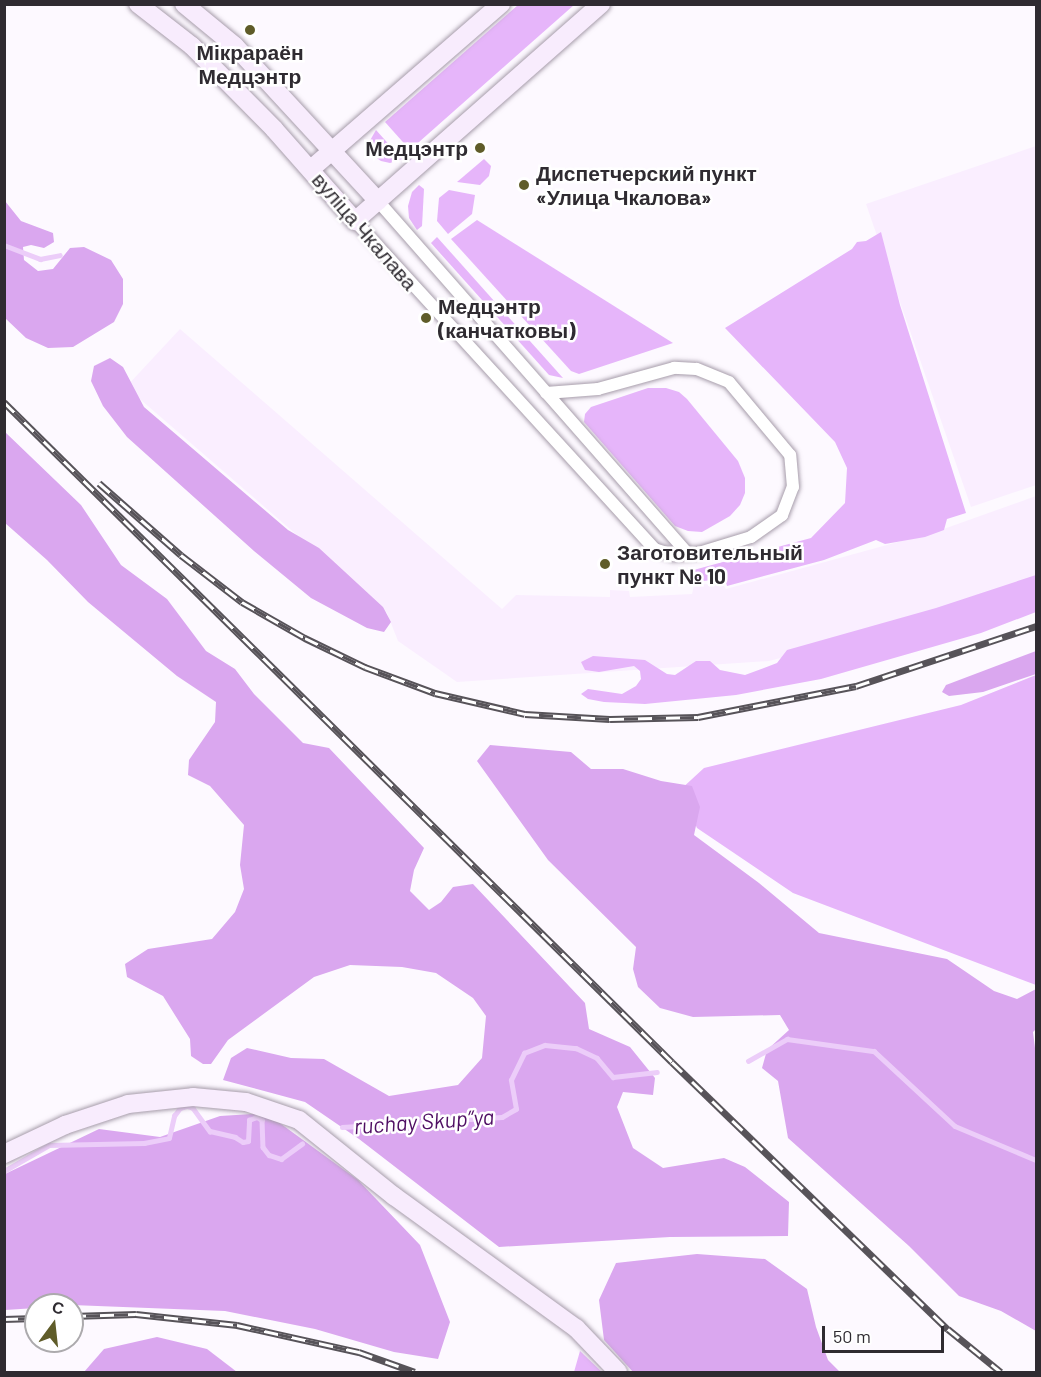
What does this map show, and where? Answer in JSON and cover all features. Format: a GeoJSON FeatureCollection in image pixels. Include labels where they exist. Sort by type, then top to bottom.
{"type":"FeatureCollection","features":[{"type":"Feature","properties":{"kind":"main road","name":"вуліца Чкалава"},"geometry":{"type":"LineString","coordinates":[[138,4],[192,46],[310,169],[355,220]]}},
{"type":"Feature","properties":{"kind":"main road","name":"вуліца Чкалава"},"geometry":{"type":"LineString","coordinates":[[184,4],[235,46],[378,201]]}},
{"type":"Feature","properties":{"kind":"main road"},"geometry":{"type":"LineString","coordinates":[[310,169],[501,4]]}},
{"type":"Feature","properties":{"kind":"main road"},"geometry":{"type":"LineString","coordinates":[[355,220],[601,4]]}},
{"type":"Feature","properties":{"kind":"main road"},"geometry":{"type":"LineString","coordinates":[[4,1154],[65,1125],[128,1104],[193,1097],[246,1102],[299,1120],[394,1196],[576,1328],[618,1372]]}},
{"type":"Feature","properties":{"kind":"street","name":"вуліца Чкалава"},"geometry":{"type":"LineString","coordinates":[[378,201],[688,554]]}},
{"type":"Feature","properties":{"kind":"street","name":"вуліца Чкалава"},"geometry":{"type":"LineString","coordinates":[[355,220],[654,549],[674,555],[688,554],[751,537],[782,515],[793,487],[790,455],[729,382],[696,369],[674,368],[598,389],[546,393]]}},
{"type":"Feature","properties":{"kind":"shaded area"},"geometry":{"type":"Polygon","coordinates":[[[518,5],[574,5],[410,150],[385,122],[518,5]]]}},
{"type":"Feature","properties":{"kind":"shaded area"},"geometry":{"type":"Polygon","coordinates":[[[376,130],[402,159],[390,163],[381,161],[372,155],[368,144],[376,130]]]}},
{"type":"Feature","properties":{"kind":"shaded area"},"geometry":{"type":"Polygon","coordinates":[[[1036,146],[1036,485],[971,507],[866,204],[1036,146]]]}},
{"type":"Feature","properties":{"kind":"shaded area"},"geometry":{"type":"Polygon","coordinates":[[[484,159],[491,166],[489,176],[480,185],[457,182],[484,159]]]}},
{"type":"Feature","properties":{"kind":"shaded area"},"geometry":{"type":"Polygon","coordinates":[[[419,185],[424,189],[422,226],[417,230],[409,218],[408,206],[412,192],[419,185]]]}},
{"type":"Feature","properties":{"kind":"shaded area"},"geometry":{"type":"Polygon","coordinates":[[[449,190],[475,195],[472,214],[448,234],[437,221],[439,198],[449,190]]]}},
{"type":"Feature","properties":{"kind":"shaded area"},"geometry":{"type":"Polygon","coordinates":[[[5,201],[21,221],[53,233],[54,242],[44,248],[31,245],[23,247],[24,260],[38,271],[53,269],[70,248],[84,247],[111,260],[123,279],[123,304],[114,322],[73,347],[48,348],[26,338],[5,318],[5,201]]]}},
{"type":"Feature","properties":{"kind":"shaded area"},"geometry":{"type":"Polygon","coordinates":[[[477,220],[673,343],[579,374],[571,371],[451,239],[477,220]]]}},
{"type":"Feature","properties":{"kind":"shaded area"},"geometry":{"type":"Polygon","coordinates":[[[881,232],[900,305],[966,513],[947,519],[944,530],[925,537],[885,544],[876,540],[824,560],[727,586],[725,579],[691,582],[690,571],[811,538],[845,503],[847,468],[835,442],[725,328],[852,249],[857,242],[866,241],[881,232]]]}},
{"type":"Feature","properties":{"kind":"shaded area"},"geometry":{"type":"Polygon","coordinates":[[[437,237],[563,378],[549,375],[431,243],[437,237]]]}},
{"type":"Feature","properties":{"kind":"shaded area"},"geometry":{"type":"Polygon","coordinates":[[[180,329],[502,609],[516,595],[610,597],[610,590],[629,591],[630,597],[692,594],[694,585],[722,583],[726,589],[938,531],[1036,496],[1036,582],[937,617],[769,661],[457,682],[398,641],[387,613],[126,387],[180,329]]]}},
{"type":"Feature","properties":{"kind":"shaded area"},"geometry":{"type":"Polygon","coordinates":[[[110,358],[123,367],[144,407],[288,530],[319,548],[383,607],[391,622],[384,632],[367,628],[311,598],[254,551],[127,437],[103,406],[91,381],[94,366],[110,358]]]}},
{"type":"Feature","properties":{"kind":"shaded area"},"geometry":{"type":"Polygon","coordinates":[[[648,388],[666,388],[679,392],[687,399],[738,461],[745,478],[745,493],[740,505],[730,516],[702,532],[688,531],[675,526],[584,422],[585,414],[591,407],[648,388]]]}},
{"type":"Feature","properties":{"kind":"shaded area"},"geometry":{"type":"Polygon","coordinates":[[[5,432],[81,505],[121,565],[167,599],[206,651],[235,669],[254,694],[303,743],[329,748],[424,848],[414,870],[410,891],[429,910],[441,902],[453,887],[473,884],[585,1003],[589,1029],[630,1047],[655,1078],[653,1095],[623,1092],[617,1107],[633,1148],[663,1168],[724,1158],[745,1167],[789,1202],[788,1236],[670,1237],[499,1247],[359,1139],[305,1102],[223,1080],[231,1058],[247,1048],[291,1058],[324,1059],[389,1096],[458,1085],[482,1058],[486,1016],[473,998],[436,973],[402,967],[350,965],[314,977],[228,1040],[211,1064],[203,1064],[191,1056],[190,1039],[163,996],[127,977],[125,964],[148,949],[212,939],[235,912],[244,889],[240,865],[244,825],[210,786],[188,775],[189,760],[215,722],[216,702],[177,676],[88,602],[47,560],[5,523],[5,432]]]}},
{"type":"Feature","properties":{"kind":"shaded area"},"geometry":{"type":"Polygon","coordinates":[[[1036,575],[1036,612],[981,633],[821,679],[736,695],[645,704],[604,702],[588,699],[581,694],[588,689],[622,694],[636,686],[641,679],[640,671],[634,666],[599,672],[585,670],[581,662],[593,656],[645,660],[667,674],[675,675],[696,661],[710,661],[720,670],[745,675],[777,663],[787,650],[936,608],[1036,575]]]}},
{"type":"Feature","properties":{"kind":"shaded area"},"geometry":{"type":"Polygon","coordinates":[[[1036,651],[1036,674],[983,692],[949,696],[942,692],[946,685],[1036,651]]]}},
{"type":"Feature","properties":{"kind":"shaded area"},"geometry":{"type":"Polygon","coordinates":[[[1036,675],[1036,985],[793,893],[697,828],[679,791],[704,768],[961,705],[1036,675]]]}},
{"type":"Feature","properties":{"kind":"shaded area"},"geometry":{"type":"Polygon","coordinates":[[[490,745],[571,752],[591,769],[623,769],[661,781],[692,786],[700,807],[694,835],[759,883],[819,933],[947,959],[994,991],[1017,999],[1036,989],[1036,1029],[1033,1032],[1036,1056],[1036,1331],[1001,1311],[959,1296],[909,1246],[788,1138],[778,1081],[762,1068],[767,1050],[789,1030],[780,1015],[693,1017],[660,1008],[638,987],[633,969],[636,947],[548,860],[477,761],[490,745]]]}},
{"type":"Feature","properties":{"kind":"shaded area"},"geometry":{"type":"Polygon","coordinates":[[[266,1113],[358,1180],[420,1245],[450,1322],[438,1359],[394,1352],[315,1329],[225,1311],[84,1305],[84,1293],[24,1293],[24,1309],[5,1310],[5,1174],[99,1129],[160,1137],[220,1116],[266,1113]]]}},
{"type":"Feature","properties":{"kind":"shaded area"},"geometry":{"type":"Polygon","coordinates":[[[697,1254],[765,1259],[807,1289],[816,1327],[828,1360],[840,1372],[633,1372],[604,1340],[599,1300],[616,1263],[697,1254]]]}},
{"type":"Feature","properties":{"kind":"shaded area"},"geometry":{"type":"Polygon","coordinates":[[[157,1337],[207,1349],[237,1372],[84,1372],[104,1349],[157,1337]]]}},
{"type":"Feature","properties":{"kind":"shaded area"},"geometry":{"type":"Polygon","coordinates":[[[580,1351],[602,1372],[574,1372],[580,1351]]]}},
{"type":"Feature","properties":{"kind":"waterway"},"geometry":{"type":"LineString","coordinates":[[4,245],[40,259],[60,255]]}},
{"type":"Feature","properties":{"kind":"waterway","name":"ruchay Skup’’ya"},"geometry":{"type":"LineString","coordinates":[[748,1061],[787,1039],[874,1051],[955,1126],[1036,1160]]}},
{"type":"Feature","properties":{"kind":"waterway","name":"ruchay Skup’’ya"},"geometry":{"type":"LineString","coordinates":[[342,1127],[502,1117],[516,1109],[511,1080],[524,1053],[545,1045],[576,1048],[597,1058],[613,1077],[657,1072]]}},
{"type":"Feature","properties":{"kind":"waterway","name":"ruchay Skup’’ya"},"geometry":{"type":"LineString","coordinates":[[4,1171],[49,1145],[144,1143],[169,1138],[174,1116],[180,1108],[187,1106],[193,1108],[210,1131],[235,1137],[243,1142],[248,1141],[249,1120],[257,1117],[262,1120],[263,1147],[269,1155],[281,1159],[302,1144]]}},
{"type":"Feature","properties":{"kind":"railway"},"geometry":{"type":"LineString","coordinates":[[4,402],[672,1062],[948,1329],[1001,1372]]}},
{"type":"Feature","properties":{"kind":"railway"},"geometry":{"type":"LineString","coordinates":[[99,483],[181,555],[242,602],[305,638],[365,667],[435,693],[525,714],[610,719],[698,717],[856,686],[1036,626]]}},
{"type":"Feature","properties":{"kind":"railway"},"geometry":{"type":"LineString","coordinates":[[84,1316],[136,1314],[237,1325],[359,1352],[415,1372]]}},
{"type":"Feature","properties":{"kind":"railway"},"geometry":{"type":"LineString","coordinates":[[4,1319],[24,1318]]}},
{"type":"Feature","properties":{"kind":"place","name":"Мікрараён Медцэнтр"},"geometry":{"type":"Point","coordinates":[250,30]}},
{"type":"Feature","properties":{"kind":"place","name":"Медцэнтр"},"geometry":{"type":"Point","coordinates":[480,148]}},
{"type":"Feature","properties":{"kind":"place","name":"Диспетчерский пункт «Улица Чкалова»"},"geometry":{"type":"Point","coordinates":[524,185]}},
{"type":"Feature","properties":{"kind":"place","name":"Медцэнтр (канчатковы)"},"geometry":{"type":"Point","coordinates":[426,318]}},
{"type":"Feature","properties":{"kind":"place","name":"Заготовительный пункт № 10"},"geometry":{"type":"Point","coordinates":[605,564]}}]}
